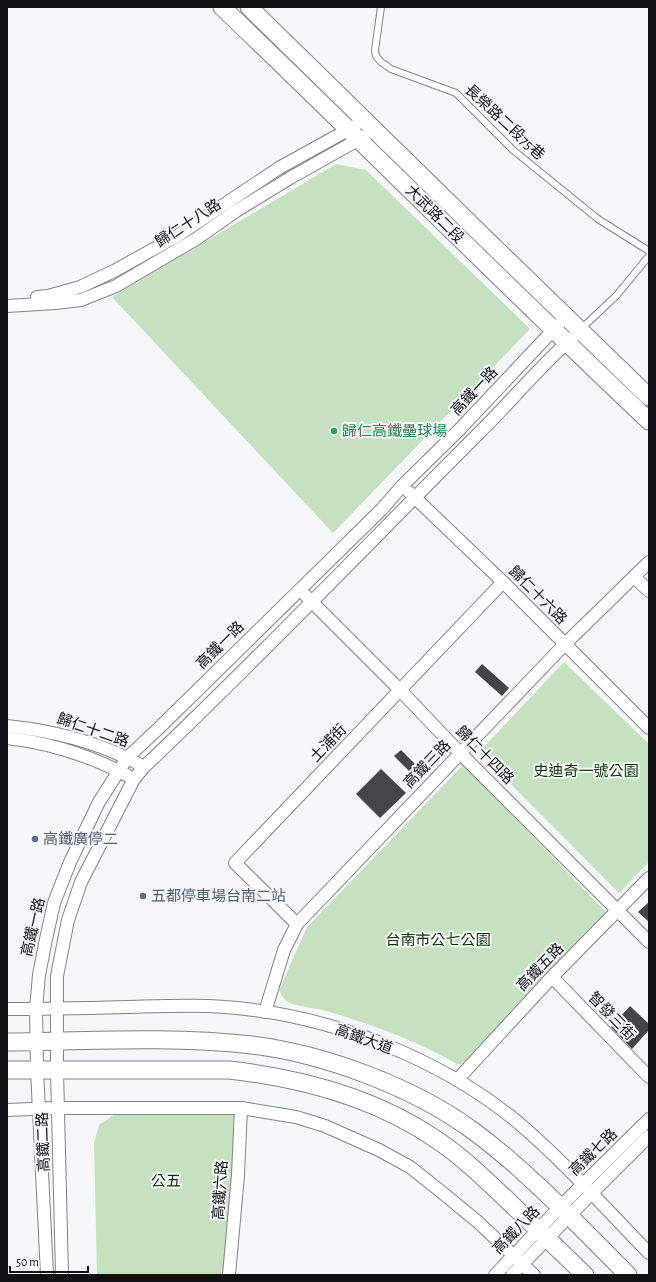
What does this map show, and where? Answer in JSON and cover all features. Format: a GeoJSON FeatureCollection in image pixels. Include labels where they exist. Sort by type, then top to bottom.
{"type":"FeatureCollection","features":[{"type":"Feature","properties":{"kind":"street","name":"大武路二段"},"geometry":{"type":"LineString","coordinates":[[222,7],[566,343],[649,421]]}},
{"type":"Feature","properties":{"kind":"street","name":"大武路二段"},"geometry":{"type":"LineString","coordinates":[[249,7],[649,397]]}},
{"type":"Feature","properties":{"kind":"street","name":"歸仁十八路"},"geometry":{"type":"LineString","coordinates":[[7,298],[48,296],[80,287],[114,271],[177,236],[279,168],[370,125]]}},
{"type":"Feature","properties":{"kind":"street","name":"歸仁十八路"},"geometry":{"type":"LineString","coordinates":[[7,306],[80,300],[116,286],[196,239],[236,211],[290,178],[353,134]]}},
{"type":"Feature","properties":{"kind":"street","name":"高鐵一路"},"geometry":{"type":"LineString","coordinates":[[37,1070],[36,1009],[39,975],[54,903],[70,862],[99,802],[127,758],[382,509],[402,486],[459,430],[566,317]]}},
{"type":"Feature","properties":{"kind":"street"},"geometry":{"type":"LineString","coordinates":[[56,1009],[57,976],[68,920],[81,882],[134,779],[144,767],[312,602],[414,497],[478,435],[580,330]]}},
{"type":"Feature","properties":{"kind":"street","name":"歸仁十六路"},"geometry":{"type":"LineString","coordinates":[[402,486],[504,582],[649,728]]}},
{"type":"Feature","properties":{"kind":"street","name":"高鐵三路"},"geometry":{"type":"LineString","coordinates":[[265,1012],[284,950],[297,924],[565,644],[649,562]]}},
{"type":"Feature","properties":{"kind":"street"},"geometry":{"type":"LineString","coordinates":[[634,577],[649,591]]}},
{"type":"Feature","properties":{"kind":"street","name":"土浦街"},"geometry":{"type":"LineString","coordinates":[[297,924],[235,862],[504,582]]}},
{"type":"Feature","properties":{"kind":"street","name":"歸仁十四路"},"geometry":{"type":"LineString","coordinates":[[300,589],[460,753],[649,942]]}},
{"type":"Feature","properties":{"kind":"street","name":"歸仁十二路"},"geometry":{"type":"LineString","coordinates":[[7,726],[46,731],[74,737],[96,744],[144,767]]}},
{"type":"Feature","properties":{"kind":"street","name":"歸仁十二路"},"geometry":{"type":"LineString","coordinates":[[7,738],[46,744],[93,758],[134,779]]}},
{"type":"Feature","properties":{"kind":"street","name":"高鐵五路"},"geometry":{"type":"LineString","coordinates":[[457,1080],[552,977],[649,878]]}},
{"type":"Feature","properties":{"kind":"street","name":"智發三街"},"geometry":{"type":"LineString","coordinates":[[552,977],[649,1077]]}},
{"type":"Feature","properties":{"kind":"street","name":"高鐵大道"},"geometry":{"type":"LineString","coordinates":[[7,1010],[184,1005],[230,1007],[265,1012],[332,1027],[367,1038],[401,1052],[457,1080],[513,1119],[542,1144],[649,1253]]}},
{"type":"Feature","properties":{"kind":"street","name":"高鐵二路"},"geometry":{"type":"LineString","coordinates":[[56,1009],[62,1275]]}},
{"type":"Feature","properties":{"kind":"street"},"geometry":{"type":"LineString","coordinates":[[7,1042],[188,1041],[254,1045],[311,1057],[387,1083],[440,1109],[471,1129],[500,1152],[628,1275]]}},
{"type":"Feature","properties":{"kind":"street"},"geometry":{"type":"LineString","coordinates":[[7,1070],[229,1070],[261,1073],[326,1089],[360,1100],[411,1124],[437,1139],[485,1179],[585,1275]]}},
{"type":"Feature","properties":{"kind":"street","name":"高鐵二路"},"geometry":{"type":"LineString","coordinates":[[37,1070],[47,1275]]}},
{"type":"Feature","properties":{"kind":"street"},"geometry":{"type":"LineString","coordinates":[[7,1110],[39,1108],[240,1108],[296,1117],[325,1126],[379,1150],[410,1168],[478,1222],[534,1275]]}},
{"type":"Feature","properties":{"kind":"street","name":"高鐵六路"},"geometry":{"type":"LineString","coordinates":[[229,1275],[238,1175],[240,1108]]}},
{"type":"Feature","properties":{"kind":"street","name":"高鐵七路"},"geometry":{"type":"LineString","coordinates":[[564,1212],[582,1184],[649,1119]]}},
{"type":"Feature","properties":{"kind":"street","name":"高鐵七路"},"geometry":{"type":"LineString","coordinates":[[564,1212],[591,1194],[649,1136]]}},
{"type":"Feature","properties":{"kind":"street","name":"高鐵八路"},"geometry":{"type":"LineString","coordinates":[[512,1275],[523,1264],[543,1234],[564,1212]]}},
{"type":"Feature","properties":{"kind":"street","name":"高鐵八路"},"geometry":{"type":"LineString","coordinates":[[495,1275],[513,1256],[543,1234]]}},
{"type":"Feature","properties":{"kind":"lane","name":"長榮路二段75巷"},"geometry":{"type":"LineString","coordinates":[[381,7],[375,50],[376,56],[380,62],[391,69],[456,93],[513,150],[598,220],[649,251]]}},
{"type":"Feature","properties":{"kind":"lane"},"geometry":{"type":"LineString","coordinates":[[580,330],[616,296],[649,256]]}},
{"type":"Feature","properties":{"kind":"green space","name":"歸仁高鐵壘球場"},"geometry":{"type":"Polygon","coordinates":[[[336,164],[366,170],[530,329],[333,533],[112,297],[336,164]]]}},
{"type":"Feature","properties":{"kind":"green space","name":"史迪奇一號公園"},"geometry":{"type":"Polygon","coordinates":[[[564,662],[649,744],[649,862],[619,893],[479,752],[564,662]]]}},
{"type":"Feature","properties":{"kind":"green space","name":"台南市公七公園"},"geometry":{"type":"Polygon","coordinates":[[[463,765],[607,913],[462,1064],[457,1064],[411,1041],[379,1028],[325,1011],[292,1004],[282,996],[279,990],[307,927],[463,765]]]}},
{"type":"Feature","properties":{"kind":"green space","name":"公五"},"geometry":{"type":"Polygon","coordinates":[[[124,1108],[241,1112],[230,1275],[97,1275],[94,1143],[99,1125],[124,1108]]]}},
{"type":"Feature","properties":{"kind":"building"},"geometry":{"type":"Polygon","coordinates":[[[482,664],[509,688],[502,696],[475,672],[482,664]]]}},
{"type":"Feature","properties":{"kind":"building"},"geometry":{"type":"Polygon","coordinates":[[[401,750],[422,771],[416,778],[394,756],[401,750]]]}},
{"type":"Feature","properties":{"kind":"building"},"geometry":{"type":"Polygon","coordinates":[[[381,769],[406,793],[380,818],[356,794],[381,769]]]}},
{"type":"Feature","properties":{"kind":"building"},"geometry":{"type":"Polygon","coordinates":[[[649,902],[649,922],[638,912],[649,902]]]}},
{"type":"Feature","properties":{"kind":"building"},"geometry":{"type":"Polygon","coordinates":[[[630,1006],[649,1024],[649,1030],[632,1049],[611,1027],[630,1006]]]}},
{"type":"Feature","properties":{"kind":"place","name":"歸仁高鐵壘球場"},"geometry":{"type":"Point","coordinates":[334,431]}},
{"type":"Feature","properties":{"kind":"place","name":"高鐵廣停二"},"geometry":{"type":"Point","coordinates":[35,839]}},
{"type":"Feature","properties":{"kind":"place","name":"五都停車場台南二站"},"geometry":{"type":"Point","coordinates":[143,896]}}]}
